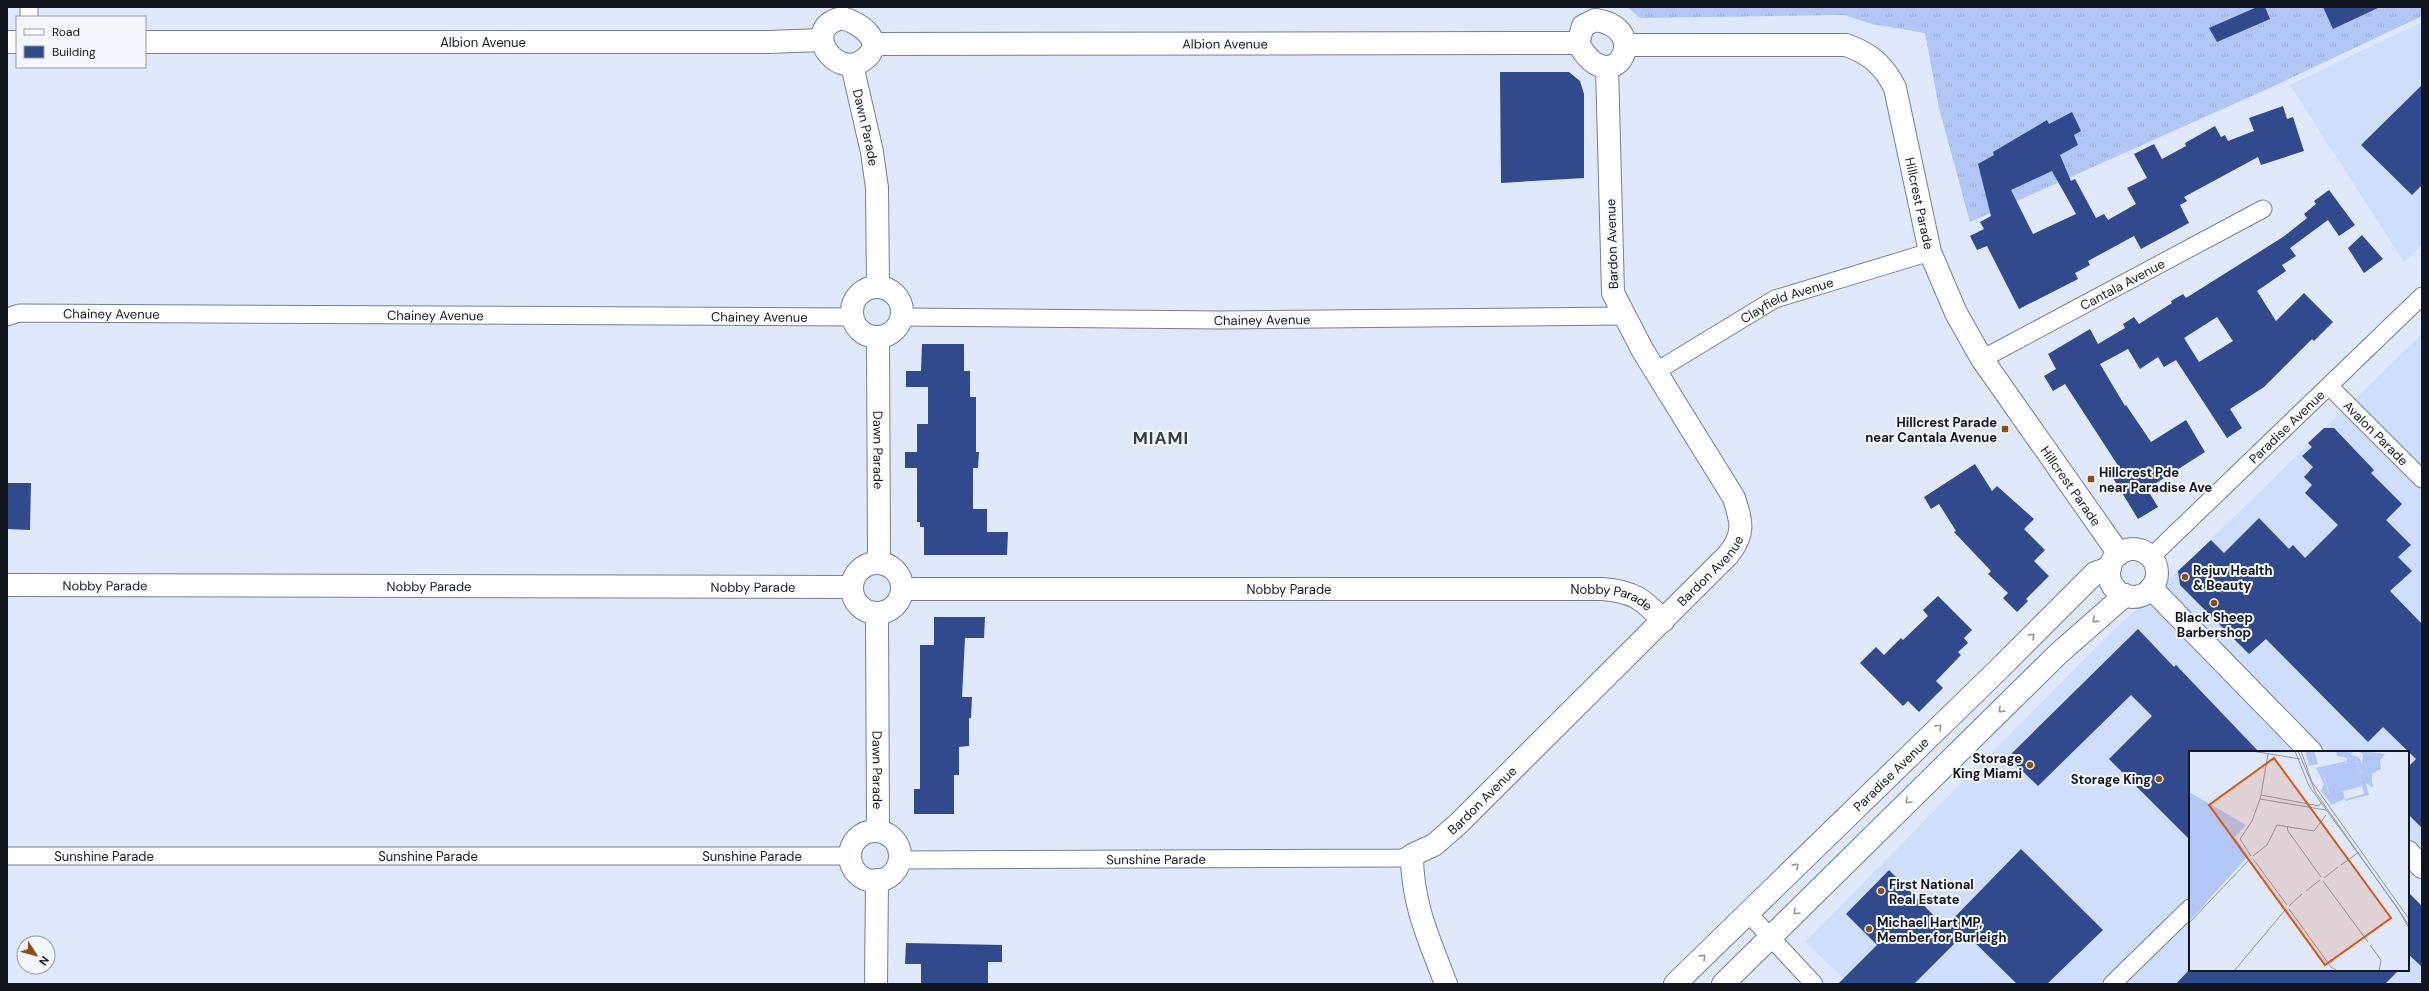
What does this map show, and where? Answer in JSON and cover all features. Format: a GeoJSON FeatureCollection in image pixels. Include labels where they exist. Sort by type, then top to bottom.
{"type":"FeatureCollection","features":[{"type":"Feature","properties":{"kind":"street"},"geometry":{"type":"LineString","coordinates":[[840,12],[865,29],[870,35],[873,44],[871,53],[865,59],[852,65],[838,61],[825,49],[822,40],[828,23],[840,12]]}},
{"type":"Feature","properties":{"kind":"street"},"geometry":{"type":"LineString","coordinates":[[1594,14],[1612,26],[1623,37],[1626,45],[1621,61],[1607,67],[1597,66],[1588,60],[1578,43],[1583,26],[1594,14]]}},
{"type":"Feature","properties":{"kind":"street","name":"Albion Avenue"},"geometry":{"type":"LineString","coordinates":[[146,42],[768,42],[822,40]]}},
{"type":"Feature","properties":{"kind":"street","name":"Albion Avenue"},"geometry":{"type":"LineString","coordinates":[[873,44],[1578,43]]}},
{"type":"Feature","properties":{"kind":"street","name":"Hillcrest Parade"},"geometry":{"type":"LineString","coordinates":[[1626,45],[1792,43],[1846,45],[1863,51],[1888,73],[1895,88],[1930,252],[1956,313],[1982,359],[2114,561]]}},
{"type":"Feature","properties":{"kind":"street","name":"Dawn Parade"},"geometry":{"type":"LineString","coordinates":[[852,65],[872,152],[877,188],[878,287]]}},
{"type":"Feature","properties":{"kind":"street","name":"Bardon Avenue"},"geometry":{"type":"LineString","coordinates":[[1412,855],[1434,845],[1458,824],[1664,621],[1728,555],[1737,544],[1741,532],[1740,517],[1734,498],[1655,372],[1623,316],[1612,290],[1607,67]]}},
{"type":"Feature","properties":{"kind":"street","name":"Cantala Avenue"},"geometry":{"type":"LineString","coordinates":[[1982,359],[2263,209]]}},
{"type":"Feature","properties":{"kind":"street","name":"Clayfield Avenue"},"geometry":{"type":"LineString","coordinates":[[1655,372],[1775,299],[1930,252]]}},
{"type":"Feature","properties":{"kind":"street"},"geometry":{"type":"LineString","coordinates":[[878,287],[888,290],[895,295],[902,308],[902,317],[897,327],[890,333],[878,337],[864,335],[856,327],[852,317],[853,304],[859,294],[867,289],[878,287]]}},
{"type":"Feature","properties":{"kind":"street","name":"Paradise Avenue"},"geometry":{"type":"LineString","coordinates":[[2151,557],[2330,387],[2422,296]]}},
{"type":"Feature","properties":{"kind":"street","name":"Chainey Avenue"},"geometry":{"type":"LineString","coordinates":[[13,315],[852,317]]}},
{"type":"Feature","properties":{"kind":"street","name":"Chainey Avenue"},"geometry":{"type":"LineString","coordinates":[[902,317],[1219,320],[1623,316]]}},
{"type":"Feature","properties":{"kind":"street","name":"Dawn Parade"},"geometry":{"type":"LineString","coordinates":[[878,337],[879,562]]}},
{"type":"Feature","properties":{"kind":"street","name":"Avalon Parade"},"geometry":{"type":"LineString","coordinates":[[2330,387],[2422,479]]}},
{"type":"Feature","properties":{"kind":"street"},"geometry":{"type":"LineString","coordinates":[[2139,549],[2151,557],[2157,569],[2155,582],[2151,588],[2139,596],[2125,595],[2114,587],[2111,581],[2114,561],[2125,550],[2139,549]]}},
{"type":"Feature","properties":{"kind":"street","name":"Paradise Avenue"},"geometry":{"type":"LineString","coordinates":[[1675,984],[1999,670],[2095,573],[2114,561]]}},
{"type":"Feature","properties":{"kind":"street"},"geometry":{"type":"LineString","coordinates":[[879,562],[888,565],[895,570],[900,578],[903,589],[894,606],[877,614],[865,610],[856,603],[851,587],[860,569],[867,564],[879,562]]}},
{"type":"Feature","properties":{"kind":"street","name":"Nobby Parade"},"geometry":{"type":"LineString","coordinates":[[7,585],[851,587]]}},
{"type":"Feature","properties":{"kind":"street"},"geometry":{"type":"LineString","coordinates":[[2151,588],[2310,751]]}},
{"type":"Feature","properties":{"kind":"street","name":"Nobby Parade"},"geometry":{"type":"LineString","coordinates":[[903,589],[1602,589],[1620,590],[1634,595],[1651,608],[1664,621]]}},
{"type":"Feature","properties":{"kind":"street"},"geometry":{"type":"LineString","coordinates":[[1723,984],[2068,645],[2125,595]]}},
{"type":"Feature","properties":{"kind":"street","name":"Dawn Parade"},"geometry":{"type":"LineString","coordinates":[[877,614],[878,830]]}},
{"type":"Feature","properties":{"kind":"street"},"geometry":{"type":"LineString","coordinates":[[878,830],[893,838],[898,845],[900,860],[895,871],[889,877],[870,881],[854,871],[849,856],[851,847],[858,837],[865,832],[878,830]]}},
{"type":"Feature","properties":{"kind":"street"},"geometry":{"type":"LineString","coordinates":[[2409,853],[2422,867]]}},
{"type":"Feature","properties":{"kind":"street"},"geometry":{"type":"LineString","coordinates":[[1412,855],[1413,890],[1417,906],[1446,984]]}},
{"type":"Feature","properties":{"kind":"street","name":"Sunshine Parade"},"geometry":{"type":"LineString","coordinates":[[900,860],[1400,858],[1412,855]]}},
{"type":"Feature","properties":{"kind":"street","name":"Sunshine Parade"},"geometry":{"type":"LineString","coordinates":[[7,856],[849,856]]}},
{"type":"Feature","properties":{"kind":"street"},"geometry":{"type":"LineString","coordinates":[[876,984],[877,880]]}},
{"type":"Feature","properties":{"kind":"street"},"geometry":{"type":"LineString","coordinates":[[2112,984],[2189,909]]}},
{"type":"Feature","properties":{"kind":"street"},"geometry":{"type":"LineString","coordinates":[[1748,914],[1814,984]]}},
{"type":"Feature","properties":{"kind":"shaded area"},"geometry":{"type":"Polygon","coordinates":[[[2422,22],[2422,245],[2404,262],[2290,85],[2422,22]]]}},
{"type":"Feature","properties":{"kind":"shaded area"},"geometry":{"type":"Polygon","coordinates":[[[2422,334],[2422,866],[2409,879],[2409,751],[2189,751],[2189,971],[2409,971],[2409,893],[2422,906],[2422,984],[1849,984],[1805,942],[2107,636],[2178,571],[2422,334]]]}},
{"type":"Feature","properties":{"kind":"green space"},"geometry":{"type":"Polygon","coordinates":[[[1627,7],[2422,7],[2422,16],[2274,86],[1970,222],[1939,108],[1925,33],[1872,24],[1844,15],[1640,18],[1627,7]]]}},
{"type":"Feature","properties":{"kind":"building"},"geometry":{"type":"Polygon","coordinates":[[[2257,7],[2265,7],[2270,19],[2217,42],[2209,28],[2257,7]]]}},
{"type":"Feature","properties":{"kind":"building"},"geometry":{"type":"Polygon","coordinates":[[[2323,7],[2380,7],[2333,29],[2323,7]]]}},
{"type":"Feature","properties":{"kind":"building"},"geometry":{"type":"Polygon","coordinates":[[[1500,72],[1569,72],[1580,81],[1584,94],[1584,178],[1501,183],[1500,72]]]}},
{"type":"Feature","properties":{"kind":"building"},"geometry":{"type":"Polygon","coordinates":[[[2422,85],[2422,185],[2412,195],[2361,145],[2422,85]]]}},
{"type":"Feature","properties":{"kind":"building"},"geometry":{"type":"Polygon","coordinates":[[[2283,106],[2287,119],[2293,117],[2304,151],[2261,165],[2258,157],[2184,197],[2187,201],[2180,205],[2189,223],[2141,249],[2134,236],[2088,261],[2090,265],[2075,273],[2078,279],[2019,309],[1987,246],[1977,250],[1970,236],[1984,229],[1980,222],[1991,216],[1978,164],[1994,155],[1993,152],[2047,120],[2049,124],[2072,112],[2081,131],[2074,135],[2078,145],[2060,155],[2071,181],[2075,179],[2096,218],[2104,214],[2108,220],[2136,204],[2127,188],[2147,178],[2134,154],[2154,144],[2162,159],[2186,146],[2185,143],[2215,126],[2221,137],[2225,135],[2228,141],[2254,131],[2249,118],[2283,106]],[[2052,171],[2011,190],[2033,234],[2076,214],[2052,171]]]}},
{"type":"Feature","properties":{"kind":"building"},"geometry":{"type":"Polygon","coordinates":[[[2329,190],[2355,225],[2339,236],[2328,220],[2290,248],[2296,256],[2282,265],[2286,271],[2257,291],[2276,321],[2304,293],[2333,322],[2314,341],[2312,339],[2264,387],[2230,409],[2242,428],[2227,438],[2176,360],[2164,367],[2158,357],[2140,369],[2128,349],[2100,364],[2125,406],[2126,405],[2151,442],[2186,420],[2205,452],[2147,489],[2158,507],[2138,519],[2110,473],[2119,467],[2065,384],[2053,391],[2044,376],[2056,369],[2048,354],[2090,329],[2098,344],[2125,328],[2123,324],[2134,317],[2139,324],[2172,303],[2171,301],[2183,294],[2186,298],[2283,237],[2307,218],[2304,214],[2316,204],[2314,201],[2329,190]],[[2217,317],[2184,338],[2199,362],[2233,341],[2217,317]]]}},
{"type":"Feature","properties":{"kind":"building"},"geometry":{"type":"Polygon","coordinates":[[[2362,235],[2383,259],[2364,273],[2348,248],[2362,235]]]}},
{"type":"Feature","properties":{"kind":"building"},"geometry":{"type":"Polygon","coordinates":[[[922,344],[964,344],[964,371],[970,371],[970,397],[976,397],[976,452],[979,452],[978,468],[973,468],[973,509],[987,509],[987,532],[1008,532],[1007,555],[924,555],[924,527],[920,527],[920,522],[917,522],[917,468],[905,468],[905,452],[917,452],[917,424],[928,424],[928,387],[906,387],[906,371],[921,371],[922,344]]]}},
{"type":"Feature","properties":{"kind":"building"},"geometry":{"type":"Polygon","coordinates":[[[2324,428],[2334,428],[2374,470],[2371,473],[2402,504],[2386,520],[2411,545],[2398,557],[2412,571],[2390,591],[2422,624],[2422,828],[2409,815],[2409,766],[2416,759],[2409,751],[2383,727],[2368,742],[2266,639],[2249,654],[2180,585],[2178,571],[2211,540],[2224,553],[2259,518],[2289,549],[2293,545],[2305,558],[2338,525],[2305,493],[2312,485],[2304,477],[2313,467],[2302,456],[2312,447],[2308,443],[2324,428]]]}},
{"type":"Feature","properties":{"kind":"building"},"geometry":{"type":"Polygon","coordinates":[[[1975,464],[1992,491],[1997,486],[2034,519],[2024,529],[2045,550],[2034,561],[2049,576],[2026,599],[2028,601],[2017,612],[2003,598],[2008,593],[1988,574],[1991,571],[1954,532],[1956,531],[1939,504],[1931,509],[1924,497],[1975,464]]]}},
{"type":"Feature","properties":{"kind":"building"},"geometry":{"type":"Polygon","coordinates":[[[7,483],[31,483],[30,530],[7,529],[7,483]]]}},
{"type":"Feature","properties":{"kind":"building"},"geometry":{"type":"Polygon","coordinates":[[[1938,596],[1972,630],[1964,638],[1968,643],[1958,652],[1961,655],[1936,681],[1943,688],[1919,712],[1908,701],[1903,706],[1860,663],[1876,647],[1884,655],[1901,638],[1903,640],[1928,616],[1923,610],[1938,596]]]}},
{"type":"Feature","properties":{"kind":"building"},"geometry":{"type":"Polygon","coordinates":[[[934,617],[985,617],[984,638],[965,638],[962,697],[972,697],[971,718],[969,718],[969,746],[959,747],[959,775],[954,775],[954,814],[914,814],[914,789],[920,789],[920,645],[934,645],[934,617]]]}},
{"type":"Feature","properties":{"kind":"building"},"geometry":{"type":"Polygon","coordinates":[[[2138,629],[2174,667],[2176,665],[2258,751],[2189,751],[2189,839],[2109,759],[2152,716],[2131,695],[2038,786],[2008,757],[2138,629]]]}},
{"type":"Feature","properties":{"kind":"building"},"geometry":{"type":"Polygon","coordinates":[[[2021,849],[2103,930],[2047,984],[2017,984],[1965,933],[1914,984],[1838,984],[1877,945],[1846,914],[1889,870],[1945,927],[2021,849]]]}},
{"type":"Feature","properties":{"kind":"building"},"geometry":{"type":"Polygon","coordinates":[[[2409,893],[2422,906],[2422,967],[2409,955],[2409,893]]]}},
{"type":"Feature","properties":{"kind":"building"},"geometry":{"type":"Polygon","coordinates":[[[906,943],[1002,945],[1002,962],[988,962],[988,984],[921,984],[921,964],[905,964],[906,943]]]}},
{"type":"Feature","properties":{"kind":"building"},"geometry":{"type":"Polygon","coordinates":[[[2189,970],[2398,971],[2385,984],[2176,984],[2189,970]]]}},
{"type":"Feature","properties":{"kind":"place","name":"Hillcrest Parade near Cantala Avenue"},"geometry":{"type":"Point","coordinates":[2005,429]}},
{"type":"Feature","properties":{"kind":"place","name":"Hillcrest Pde near Paradise Ave"},"geometry":{"type":"Point","coordinates":[2091,479]}},
{"type":"Feature","properties":{"kind":"place","name":"Rejuv Health & Beauty"},"geometry":{"type":"Point","coordinates":[2185,577]}},
{"type":"Feature","properties":{"kind":"place","name":"Black Sheep Barbershop"},"geometry":{"type":"Point","coordinates":[2214,603]}},
{"type":"Feature","properties":{"kind":"place","name":"Storage King Miami"},"geometry":{"type":"Point","coordinates":[2030,765]}},
{"type":"Feature","properties":{"kind":"place","name":"Storage King"},"geometry":{"type":"Point","coordinates":[2159,779]}},
{"type":"Feature","properties":{"kind":"place","name":"First National Real Estate"},"geometry":{"type":"Point","coordinates":[1881,891]}},
{"type":"Feature","properties":{"kind":"place","name":"Michael Hart MP, Member for Burleigh"},"geometry":{"type":"Point","coordinates":[1869,929]}},
{"type":"Feature","properties":{"kind":"district","name":"MIAMI"},"geometry":{"type":"Point","coordinates":[1161,438]}}]}
